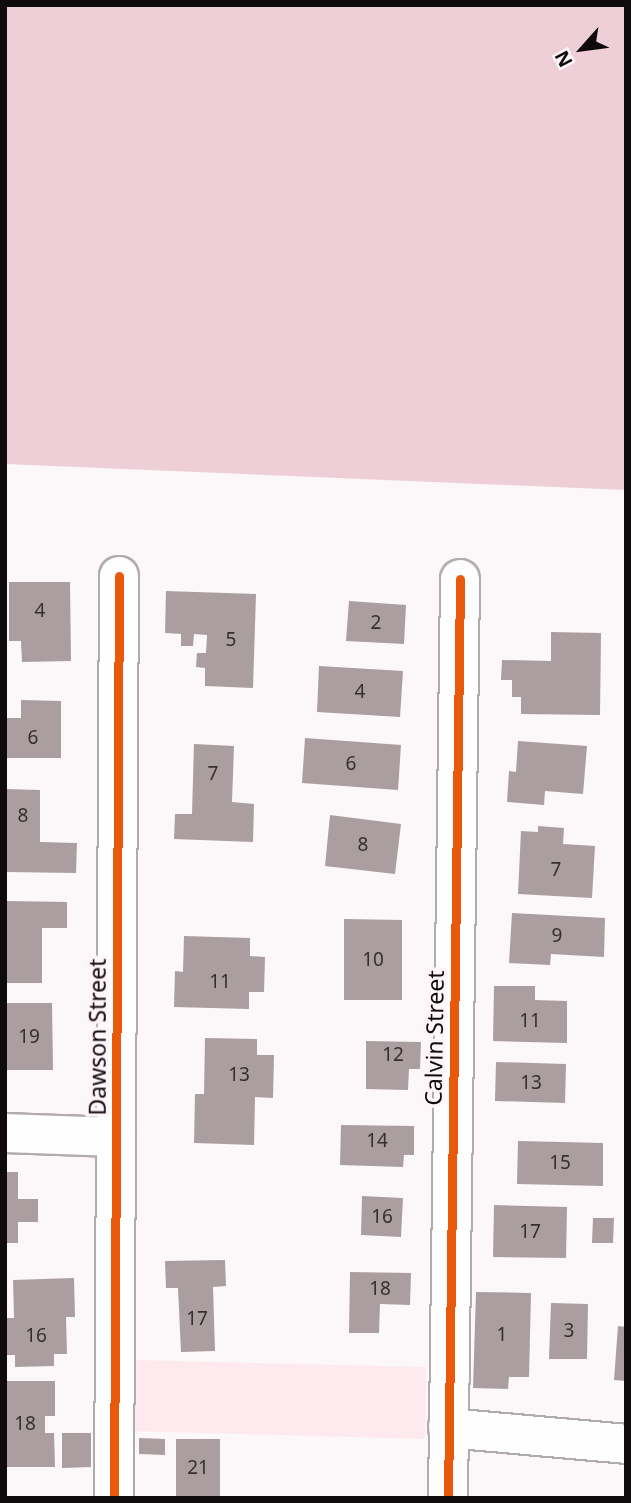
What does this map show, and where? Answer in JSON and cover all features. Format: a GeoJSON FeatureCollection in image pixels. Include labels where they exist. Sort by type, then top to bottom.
{"type":"FeatureCollection","features":[{"type":"Feature","properties":{"kind":"street","name":"Dawson Street"},"geometry":{"type":"LineString","coordinates":[[114,1498],[118,576]]}},
{"type":"Feature","properties":{"kind":"street","name":"Calvin Street"},"geometry":{"type":"LineString","coordinates":[[449,1498],[460,579]]}},
{"type":"Feature","properties":{"kind":"street"},"geometry":{"type":"LineString","coordinates":[[5,1133],[116,1137]]}},
{"type":"Feature","properties":{"kind":"street"},"geometry":{"type":"LineString","coordinates":[[448,1428],[626,1444]]}},
{"type":"Feature","properties":{"kind":"shaded area"},"geometry":{"type":"Polygon","coordinates":[[[5,5],[626,5],[626,490],[5,464],[5,5]]]}},
{"type":"Feature","properties":{"kind":"shaded area"},"geometry":{"type":"Polygon","coordinates":[[[132,1360],[426,1367],[425,1439],[131,1431],[132,1360]]]}},
{"type":"Feature","properties":{"kind":"building"},"geometry":{"type":"Polygon","coordinates":[[[9,582],[70,582],[71,661],[22,662],[21,641],[9,641],[9,582]]]}},
{"type":"Feature","properties":{"kind":"building"},"geometry":{"type":"Polygon","coordinates":[[[166,591],[256,594],[253,688],[205,686],[205,668],[196,667],[197,653],[206,653],[207,635],[194,634],[193,646],[181,646],[181,634],[165,633],[166,591]]]}},
{"type":"Feature","properties":{"kind":"building"},"geometry":{"type":"Polygon","coordinates":[[[349,601],[406,605],[404,644],[346,641],[349,601]]]}},
{"type":"Feature","properties":{"kind":"building"},"geometry":{"type":"Polygon","coordinates":[[[551,632],[601,633],[600,715],[521,714],[521,697],[512,697],[512,680],[501,680],[502,660],[551,661],[551,632]]]}},
{"type":"Feature","properties":{"kind":"building"},"geometry":{"type":"Polygon","coordinates":[[[319,666],[403,671],[400,717],[317,712],[319,666]]]}},
{"type":"Feature","properties":{"kind":"building"},"geometry":{"type":"Polygon","coordinates":[[[21,700],[61,701],[61,758],[5,758],[5,718],[21,718],[21,700]]]}},
{"type":"Feature","properties":{"kind":"building"},"geometry":{"type":"Polygon","coordinates":[[[305,738],[401,745],[398,790],[302,783],[305,738]]]}},
{"type":"Feature","properties":{"kind":"building"},"geometry":{"type":"Polygon","coordinates":[[[518,741],[587,746],[583,794],[545,791],[544,805],[507,802],[509,771],[516,772],[518,741]]]}},
{"type":"Feature","properties":{"kind":"building"},"geometry":{"type":"Polygon","coordinates":[[[194,744],[234,746],[232,802],[254,804],[253,842],[174,839],[175,814],[192,814],[194,744]]]}},
{"type":"Feature","properties":{"kind":"building"},"geometry":{"type":"Polygon","coordinates":[[[5,789],[40,790],[40,842],[77,843],[76,873],[5,872],[5,789]]]}},
{"type":"Feature","properties":{"kind":"building"},"geometry":{"type":"Polygon","coordinates":[[[330,815],[401,824],[395,874],[325,866],[330,815]]]}},
{"type":"Feature","properties":{"kind":"building"},"geometry":{"type":"Polygon","coordinates":[[[538,826],[564,828],[563,844],[595,846],[592,898],[518,894],[521,831],[538,832],[538,826]]]}},
{"type":"Feature","properties":{"kind":"building"},"geometry":{"type":"Polygon","coordinates":[[[5,901],[67,902],[67,928],[42,928],[42,983],[5,983],[5,901]]]}},
{"type":"Feature","properties":{"kind":"building"},"geometry":{"type":"Polygon","coordinates":[[[512,913],[605,918],[604,957],[551,954],[550,965],[509,963],[512,913]]]}},
{"type":"Feature","properties":{"kind":"building"},"geometry":{"type":"Polygon","coordinates":[[[344,919],[402,920],[402,1000],[344,1000],[344,919]]]}},
{"type":"Feature","properties":{"kind":"building"},"geometry":{"type":"Polygon","coordinates":[[[184,936],[250,938],[250,956],[265,957],[264,992],[249,992],[249,1009],[174,1007],[175,971],[183,972],[184,936]]]}},
{"type":"Feature","properties":{"kind":"building"},"geometry":{"type":"Polygon","coordinates":[[[494,986],[535,986],[535,1000],[567,1001],[567,1043],[493,1041],[494,986]]]}},
{"type":"Feature","properties":{"kind":"building"},"geometry":{"type":"Polygon","coordinates":[[[5,1003],[52,1003],[53,1070],[5,1070],[5,1003]]]}},
{"type":"Feature","properties":{"kind":"building"},"geometry":{"type":"Polygon","coordinates":[[[205,1038],[257,1039],[257,1055],[274,1055],[273,1098],[255,1097],[254,1145],[194,1143],[195,1094],[204,1094],[205,1038]]]}},
{"type":"Feature","properties":{"kind":"building"},"geometry":{"type":"Polygon","coordinates":[[[366,1041],[421,1042],[420,1069],[409,1069],[408,1090],[366,1089],[366,1041]]]}},
{"type":"Feature","properties":{"kind":"building"},"geometry":{"type":"Polygon","coordinates":[[[496,1062],[566,1064],[565,1103],[495,1101],[496,1062]]]}},
{"type":"Feature","properties":{"kind":"building"},"geometry":{"type":"Polygon","coordinates":[[[341,1125],[414,1126],[414,1155],[404,1155],[403,1167],[340,1165],[341,1125]]]}},
{"type":"Feature","properties":{"kind":"building"},"geometry":{"type":"Polygon","coordinates":[[[518,1141],[603,1143],[603,1186],[517,1184],[518,1141]]]}},
{"type":"Feature","properties":{"kind":"building"},"geometry":{"type":"Polygon","coordinates":[[[5,1172],[18,1172],[18,1199],[38,1199],[38,1222],[18,1222],[18,1243],[5,1243],[5,1172]]]}},
{"type":"Feature","properties":{"kind":"building"},"geometry":{"type":"Polygon","coordinates":[[[362,1196],[403,1198],[401,1237],[361,1235],[362,1196]]]}},
{"type":"Feature","properties":{"kind":"building"},"geometry":{"type":"Polygon","coordinates":[[[494,1205],[567,1207],[566,1258],[493,1257],[494,1205]]]}},
{"type":"Feature","properties":{"kind":"building"},"geometry":{"type":"Polygon","coordinates":[[[593,1218],[614,1218],[613,1243],[592,1243],[593,1218]]]}},
{"type":"Feature","properties":{"kind":"building"},"geometry":{"type":"Polygon","coordinates":[[[225,1260],[226,1286],[213,1287],[215,1351],[181,1352],[178,1288],[166,1288],[165,1261],[225,1260]]]}},
{"type":"Feature","properties":{"kind":"building"},"geometry":{"type":"Polygon","coordinates":[[[350,1272],[411,1273],[410,1305],[380,1304],[379,1333],[349,1333],[350,1272]]]}},
{"type":"Feature","properties":{"kind":"building"},"geometry":{"type":"Polygon","coordinates":[[[74,1278],[75,1317],[66,1317],[67,1354],[54,1354],[54,1366],[15,1367],[15,1355],[5,1355],[5,1318],[14,1318],[13,1280],[74,1278]]]}},
{"type":"Feature","properties":{"kind":"building"},"geometry":{"type":"Polygon","coordinates":[[[476,1292],[531,1293],[529,1377],[509,1377],[508,1389],[473,1388],[476,1292]]]}},
{"type":"Feature","properties":{"kind":"building"},"geometry":{"type":"Polygon","coordinates":[[[551,1303],[588,1304],[587,1359],[549,1359],[551,1303]]]}},
{"type":"Feature","properties":{"kind":"building"},"geometry":{"type":"Polygon","coordinates":[[[618,1326],[626,1327],[626,1381],[614,1380],[618,1326]]]}},
{"type":"Feature","properties":{"kind":"building"},"geometry":{"type":"Polygon","coordinates":[[[5,1381],[55,1381],[55,1416],[45,1416],[45,1433],[54,1433],[55,1467],[5,1467],[5,1381]]]}},
{"type":"Feature","properties":{"kind":"building"},"geometry":{"type":"Polygon","coordinates":[[[62,1433],[91,1433],[91,1467],[62,1468],[62,1433]]]}},
{"type":"Feature","properties":{"kind":"building"},"geometry":{"type":"Polygon","coordinates":[[[139,1438],[165,1439],[165,1455],[139,1454],[139,1438]]]}},
{"type":"Feature","properties":{"kind":"building"},"geometry":{"type":"Polygon","coordinates":[[[176,1439],[220,1439],[220,1498],[176,1498],[176,1439]]]}},
{"type":"Feature","properties":{"kind":"cycle path"},"geometry":{"type":"LineString","coordinates":[[114,1498],[119,576]]}},
{"type":"Feature","properties":{"kind":"cycle path"},"geometry":{"type":"LineString","coordinates":[[448,1498],[460,579]]}}]}
